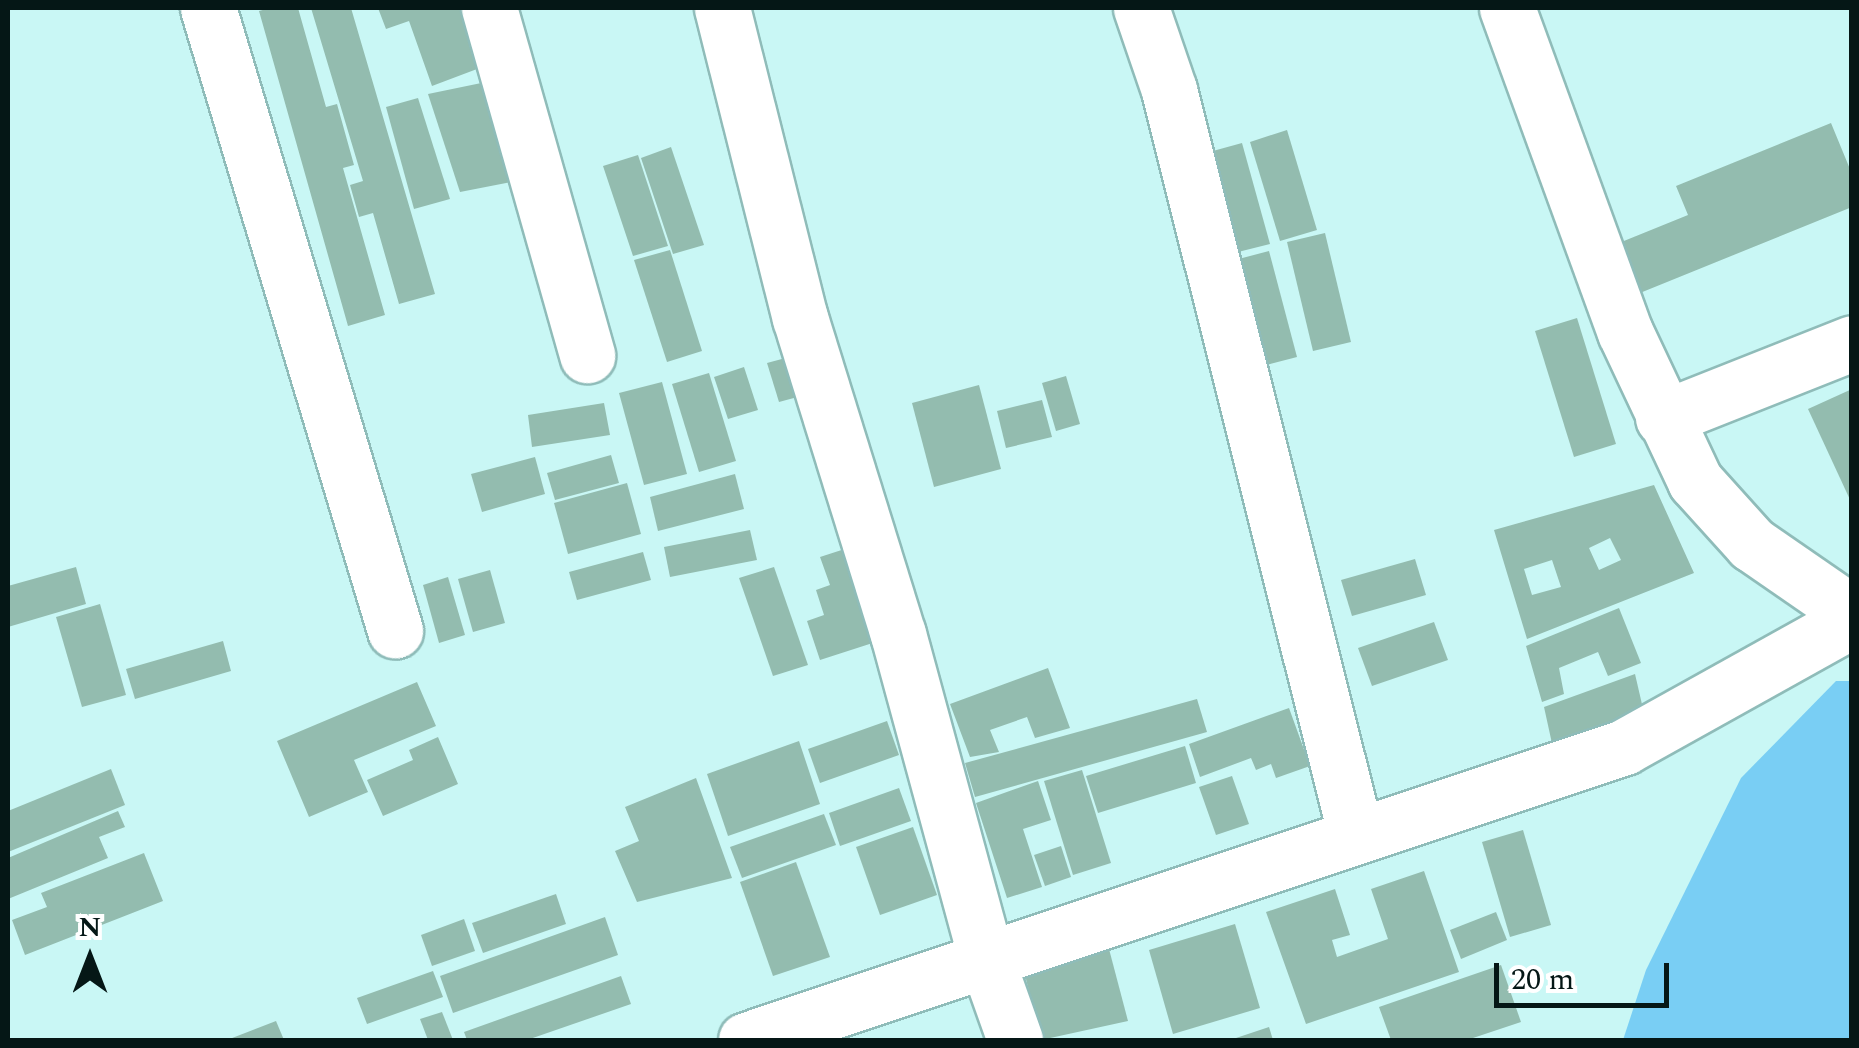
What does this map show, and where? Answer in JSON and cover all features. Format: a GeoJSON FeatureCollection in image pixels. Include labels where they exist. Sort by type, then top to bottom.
{"type":"FeatureCollection","features":[{"type":"Feature","properties":{"kind":"street"},"geometry":{"type":"LineString","coordinates":[[208,8],[395,630]]}},
{"type":"Feature","properties":{"kind":"street"},"geometry":{"type":"LineString","coordinates":[[489,8],[587,354]]}},
{"type":"Feature","properties":{"kind":"street"},"geometry":{"type":"LineString","coordinates":[[722,8],[800,318],[898,634],[986,958],[1015,1040]]}},
{"type":"Feature","properties":{"kind":"street"},"geometry":{"type":"LineString","coordinates":[[1141,8],[1169,90],[1356,836]]}},
{"type":"Feature","properties":{"kind":"street"},"geometry":{"type":"LineString","coordinates":[[1516,10],[1625,332],[1695,481],[1752,544],[1852,612]]}},
{"type":"Feature","properties":{"kind":"street"},"geometry":{"type":"LineString","coordinates":[[1663,418],[1852,344]]}},
{"type":"Feature","properties":{"kind":"street"},"geometry":{"type":"LineString","coordinates":[[746,1040],[1624,747],[1852,620]]}},
{"type":"Feature","properties":{"kind":"water"},"geometry":{"type":"Polygon","coordinates":[[[1836,681],[1852,681],[1851,1040],[1623,1040],[1646,970],[1741,778],[1836,681]]]}},
{"type":"Feature","properties":{"kind":"building"},"geometry":{"type":"Polygon","coordinates":[[[298,8],[326,107],[337,104],[354,165],[343,168],[385,315],[348,326],[259,11],[298,8]]]}},
{"type":"Feature","properties":{"kind":"building"},"geometry":{"type":"Polygon","coordinates":[[[311,8],[351,8],[435,294],[399,304],[373,213],[359,217],[350,185],[363,181],[311,8]]]}},
{"type":"Feature","properties":{"kind":"building"},"geometry":{"type":"Polygon","coordinates":[[[378,8],[465,8],[485,66],[432,86],[409,21],[386,29],[378,8]]]}},
{"type":"Feature","properties":{"kind":"building"},"geometry":{"type":"Polygon","coordinates":[[[491,81],[526,179],[460,192],[428,94],[491,81]]]}},
{"type":"Feature","properties":{"kind":"building"},"geometry":{"type":"Polygon","coordinates":[[[418,98],[450,199],[414,209],[386,107],[418,98]]]}},
{"type":"Feature","properties":{"kind":"building"},"geometry":{"type":"Polygon","coordinates":[[[1831,123],[1852,174],[1852,207],[1635,295],[1614,245],[1688,215],[1676,186],[1831,123]]]}},
{"type":"Feature","properties":{"kind":"building"},"geometry":{"type":"Polygon","coordinates":[[[1287,130],[1317,230],[1280,241],[1250,142],[1287,130]]]}},
{"type":"Feature","properties":{"kind":"building"},"geometry":{"type":"Polygon","coordinates":[[[1242,143],[1270,244],[1230,254],[1202,154],[1242,143]]]}},
{"type":"Feature","properties":{"kind":"building"},"geometry":{"type":"Polygon","coordinates":[[[671,147],[704,245],[673,254],[641,158],[671,147]]]}},
{"type":"Feature","properties":{"kind":"building"},"geometry":{"type":"Polygon","coordinates":[[[638,155],[668,246],[633,256],[603,166],[638,155]]]}},
{"type":"Feature","properties":{"kind":"building"},"geometry":{"type":"Polygon","coordinates":[[[1325,233],[1351,342],[1313,351],[1287,242],[1325,233]]]}},
{"type":"Feature","properties":{"kind":"building"},"geometry":{"type":"Polygon","coordinates":[[[670,250],[702,351],[667,362],[634,260],[670,250]]]}},
{"type":"Feature","properties":{"kind":"building"},"geometry":{"type":"Polygon","coordinates":[[[1269,251],[1297,357],[1259,367],[1231,261],[1269,251]]]}},
{"type":"Feature","properties":{"kind":"building"},"geometry":{"type":"Polygon","coordinates":[[[1577,318],[1616,444],[1574,457],[1535,331],[1577,318]]]}},
{"type":"Feature","properties":{"kind":"building"},"geometry":{"type":"Polygon","coordinates":[[[804,353],[816,392],[779,402],[767,363],[804,353]]]}},
{"type":"Feature","properties":{"kind":"building"},"geometry":{"type":"Polygon","coordinates":[[[744,367],[758,410],[728,419],[714,377],[744,367]]]}},
{"type":"Feature","properties":{"kind":"building"},"geometry":{"type":"Polygon","coordinates":[[[709,373],[736,461],[699,472],[672,384],[709,373]]]}},
{"type":"Feature","properties":{"kind":"building"},"geometry":{"type":"Polygon","coordinates":[[[1066,376],[1080,424],[1056,431],[1042,383],[1066,376]]]}},
{"type":"Feature","properties":{"kind":"building"},"geometry":{"type":"Polygon","coordinates":[[[662,382],[687,474],[644,485],[619,393],[662,382]]]}},
{"type":"Feature","properties":{"kind":"building"},"geometry":{"type":"Polygon","coordinates":[[[979,385],[1001,469],[934,487],[912,403],[979,385]]]}},
{"type":"Feature","properties":{"kind":"building"},"geometry":{"type":"Polygon","coordinates":[[[1852,389],[1852,504],[1808,409],[1852,389]]]}},
{"type":"Feature","properties":{"kind":"building"},"geometry":{"type":"Polygon","coordinates":[[[1042,400],[1052,437],[1006,448],[997,411],[1042,400]]]}},
{"type":"Feature","properties":{"kind":"building"},"geometry":{"type":"Polygon","coordinates":[[[604,403],[610,435],[532,447],[528,415],[604,403]]]}},
{"type":"Feature","properties":{"kind":"building"},"geometry":{"type":"Polygon","coordinates":[[[611,455],[619,483],[555,500],[547,473],[611,455]]]}},
{"type":"Feature","properties":{"kind":"building"},"geometry":{"type":"Polygon","coordinates":[[[535,457],[545,494],[482,512],[471,474],[535,457]]]}},
{"type":"Feature","properties":{"kind":"building"},"geometry":{"type":"Polygon","coordinates":[[[735,474],[744,509],[658,531],[650,497],[735,474]]]}},
{"type":"Feature","properties":{"kind":"building"},"geometry":{"type":"Polygon","coordinates":[[[627,483],[641,534],[568,554],[554,503],[627,483]]]}},
{"type":"Feature","properties":{"kind":"building"},"geometry":{"type":"Polygon","coordinates":[[[1654,485],[1694,573],[1527,639],[1494,530],[1654,485]],[[1610,538],[1589,548],[1599,570],[1621,560],[1610,538]],[[1552,560],[1524,569],[1532,595],[1561,587],[1552,560]]]}},
{"type":"Feature","properties":{"kind":"building"},"geometry":{"type":"Polygon","coordinates":[[[750,530],[757,560],[670,577],[664,547],[750,530]]]}},
{"type":"Feature","properties":{"kind":"building"},"geometry":{"type":"Polygon","coordinates":[[[854,546],[885,639],[820,660],[807,621],[824,615],[816,590],[830,585],[820,557],[854,546]]]}},
{"type":"Feature","properties":{"kind":"building"},"geometry":{"type":"Polygon","coordinates":[[[643,552],[651,580],[577,600],[569,572],[643,552]]]}},
{"type":"Feature","properties":{"kind":"building"},"geometry":{"type":"Polygon","coordinates":[[[1415,559],[1426,595],[1352,616],[1341,580],[1415,559]]]}},
{"type":"Feature","properties":{"kind":"building"},"geometry":{"type":"Polygon","coordinates":[[[76,567],[86,604],[8,627],[8,586],[76,567]]]}},
{"type":"Feature","properties":{"kind":"building"},"geometry":{"type":"Polygon","coordinates":[[[774,567],[808,665],[773,676],[739,578],[774,567]]]}},
{"type":"Feature","properties":{"kind":"building"},"geometry":{"type":"Polygon","coordinates":[[[490,570],[505,623],[473,632],[458,579],[490,570]]]}},
{"type":"Feature","properties":{"kind":"building"},"geometry":{"type":"Polygon","coordinates":[[[448,577],[465,635],[439,643],[423,585],[448,577]]]}},
{"type":"Feature","properties":{"kind":"building"},"geometry":{"type":"Polygon","coordinates":[[[100,604],[126,695],[82,707],[56,617],[100,604]]]}},
{"type":"Feature","properties":{"kind":"building"},"geometry":{"type":"Polygon","coordinates":[[[1619,608],[1641,663],[1608,676],[1598,652],[1559,668],[1564,694],[1542,702],[1526,646],[1619,608]]]}},
{"type":"Feature","properties":{"kind":"building"},"geometry":{"type":"Polygon","coordinates":[[[1434,622],[1448,660],[1372,686],[1358,648],[1434,622]]]}},
{"type":"Feature","properties":{"kind":"building"},"geometry":{"type":"Polygon","coordinates":[[[223,641],[231,671],[135,699],[126,669],[223,641]]]}},
{"type":"Feature","properties":{"kind":"building"},"geometry":{"type":"Polygon","coordinates":[[[1048,668],[1070,728],[1035,738],[1027,717],[990,730],[999,752],[970,757],[950,704],[1048,668]]]}},
{"type":"Feature","properties":{"kind":"building"},"geometry":{"type":"Polygon","coordinates":[[[1635,674],[1644,713],[1553,748],[1544,707],[1635,674]]]}},
{"type":"Feature","properties":{"kind":"building"},"geometry":{"type":"Polygon","coordinates":[[[417,682],[436,726],[354,760],[368,792],[309,817],[277,741],[417,682]]]}},
{"type":"Feature","properties":{"kind":"building"},"geometry":{"type":"Polygon","coordinates":[[[1197,699],[1207,732],[975,797],[965,763],[1197,699]]]}},
{"type":"Feature","properties":{"kind":"building"},"geometry":{"type":"Polygon","coordinates":[[[1289,708],[1310,766],[1276,778],[1271,764],[1256,770],[1251,758],[1200,777],[1189,744],[1289,708]]]}},
{"type":"Feature","properties":{"kind":"building"},"geometry":{"type":"Polygon","coordinates":[[[887,721],[899,755],[820,783],[808,749],[887,721]]]}},
{"type":"Feature","properties":{"kind":"building"},"geometry":{"type":"Polygon","coordinates":[[[438,737],[458,784],[383,816],[367,780],[413,760],[409,750],[438,737]]]}},
{"type":"Feature","properties":{"kind":"building"},"geometry":{"type":"Polygon","coordinates":[[[799,741],[820,804],[728,836],[707,774],[799,741]]]}},
{"type":"Feature","properties":{"kind":"building"},"geometry":{"type":"Polygon","coordinates":[[[1185,746],[1196,783],[1098,813],[1086,776],[1185,746]]]}},
{"type":"Feature","properties":{"kind":"building"},"geometry":{"type":"Polygon","coordinates":[[[111,769],[125,805],[8,852],[8,811],[111,769]]]}},
{"type":"Feature","properties":{"kind":"building"},"geometry":{"type":"Polygon","coordinates":[[[1082,770],[1111,863],[1073,875],[1044,781],[1082,770]]]}},
{"type":"Feature","properties":{"kind":"building"},"geometry":{"type":"Polygon","coordinates":[[[1232,776],[1249,824],[1216,835],[1199,787],[1232,776]]]}},
{"type":"Feature","properties":{"kind":"building"},"geometry":{"type":"Polygon","coordinates":[[[696,778],[732,878],[637,902],[615,851],[639,841],[625,807],[696,778]]]}},
{"type":"Feature","properties":{"kind":"building"},"geometry":{"type":"Polygon","coordinates":[[[1038,781],[1051,820],[1023,829],[1042,887],[1007,898],[976,803],[1038,781]]]}},
{"type":"Feature","properties":{"kind":"building"},"geometry":{"type":"Polygon","coordinates":[[[899,788],[911,821],[840,846],[829,813],[899,788]]]}},
{"type":"Feature","properties":{"kind":"building"},"geometry":{"type":"Polygon","coordinates":[[[118,811],[125,827],[99,837],[108,858],[8,899],[8,858],[118,811]]]}},
{"type":"Feature","properties":{"kind":"building"},"geometry":{"type":"Polygon","coordinates":[[[824,814],[836,845],[742,878],[730,847],[824,814]]]}},
{"type":"Feature","properties":{"kind":"building"},"geometry":{"type":"Polygon","coordinates":[[[913,827],[937,895],[880,915],[856,847],[913,827]]]}},
{"type":"Feature","properties":{"kind":"building"},"geometry":{"type":"Polygon","coordinates":[[[1523,830],[1551,925],[1510,937],[1482,842],[1523,830]]]}},
{"type":"Feature","properties":{"kind":"building"},"geometry":{"type":"Polygon","coordinates":[[[1061,846],[1071,877],[1045,886],[1034,855],[1061,846]]]}},
{"type":"Feature","properties":{"kind":"building"},"geometry":{"type":"Polygon","coordinates":[[[144,853],[163,901],[25,955],[12,920],[47,907],[41,893],[144,853]]]}},
{"type":"Feature","properties":{"kind":"building"},"geometry":{"type":"Polygon","coordinates":[[[796,862],[830,957],[773,976],[740,882],[796,862]]]}},
{"type":"Feature","properties":{"kind":"building"},"geometry":{"type":"Polygon","coordinates":[[[1424,871],[1459,972],[1306,1024],[1266,912],[1335,889],[1350,935],[1332,940],[1337,957],[1388,939],[1371,889],[1424,871]]]}},
{"type":"Feature","properties":{"kind":"building"},"geometry":{"type":"Polygon","coordinates":[[[556,894],[566,924],[483,953],[472,923],[556,894]]]}},
{"type":"Feature","properties":{"kind":"building"},"geometry":{"type":"Polygon","coordinates":[[[1496,912],[1507,940],[1461,959],[1450,930],[1496,912]]]}},
{"type":"Feature","properties":{"kind":"building"},"geometry":{"type":"Polygon","coordinates":[[[605,917],[618,955],[453,1013],[440,976],[605,917]]]}},
{"type":"Feature","properties":{"kind":"building"},"geometry":{"type":"Polygon","coordinates":[[[464,919],[475,951],[432,966],[421,935],[464,919]]]}},
{"type":"Feature","properties":{"kind":"building"},"geometry":{"type":"Polygon","coordinates":[[[1235,924],[1260,1008],[1173,1034],[1149,950],[1235,924]]]}},
{"type":"Feature","properties":{"kind":"building"},"geometry":{"type":"Polygon","coordinates":[[[1109,949],[1128,1021],[1041,1040],[1024,971],[1109,949]]]}},
{"type":"Feature","properties":{"kind":"building"},"geometry":{"type":"Polygon","coordinates":[[[1501,965],[1521,1022],[1467,1040],[1391,1040],[1379,1007],[1501,965]]]}},
{"type":"Feature","properties":{"kind":"building"},"geometry":{"type":"Polygon","coordinates":[[[433,971],[443,997],[367,1024],[357,998],[433,971]]]}},
{"type":"Feature","properties":{"kind":"building"},"geometry":{"type":"Polygon","coordinates":[[[621,976],[631,1004],[527,1040],[467,1040],[464,1032],[621,976]]]}},
{"type":"Feature","properties":{"kind":"building"},"geometry":{"type":"Polygon","coordinates":[[[442,1012],[453,1040],[428,1040],[420,1019],[442,1012]]]}},
{"type":"Feature","properties":{"kind":"building"},"geometry":{"type":"Polygon","coordinates":[[[276,1021],[284,1040],[227,1040],[276,1021]]]}},
{"type":"Feature","properties":{"kind":"building"},"geometry":{"type":"Polygon","coordinates":[[[1269,1027],[1273,1040],[1230,1040],[1269,1027]]]}}]}
